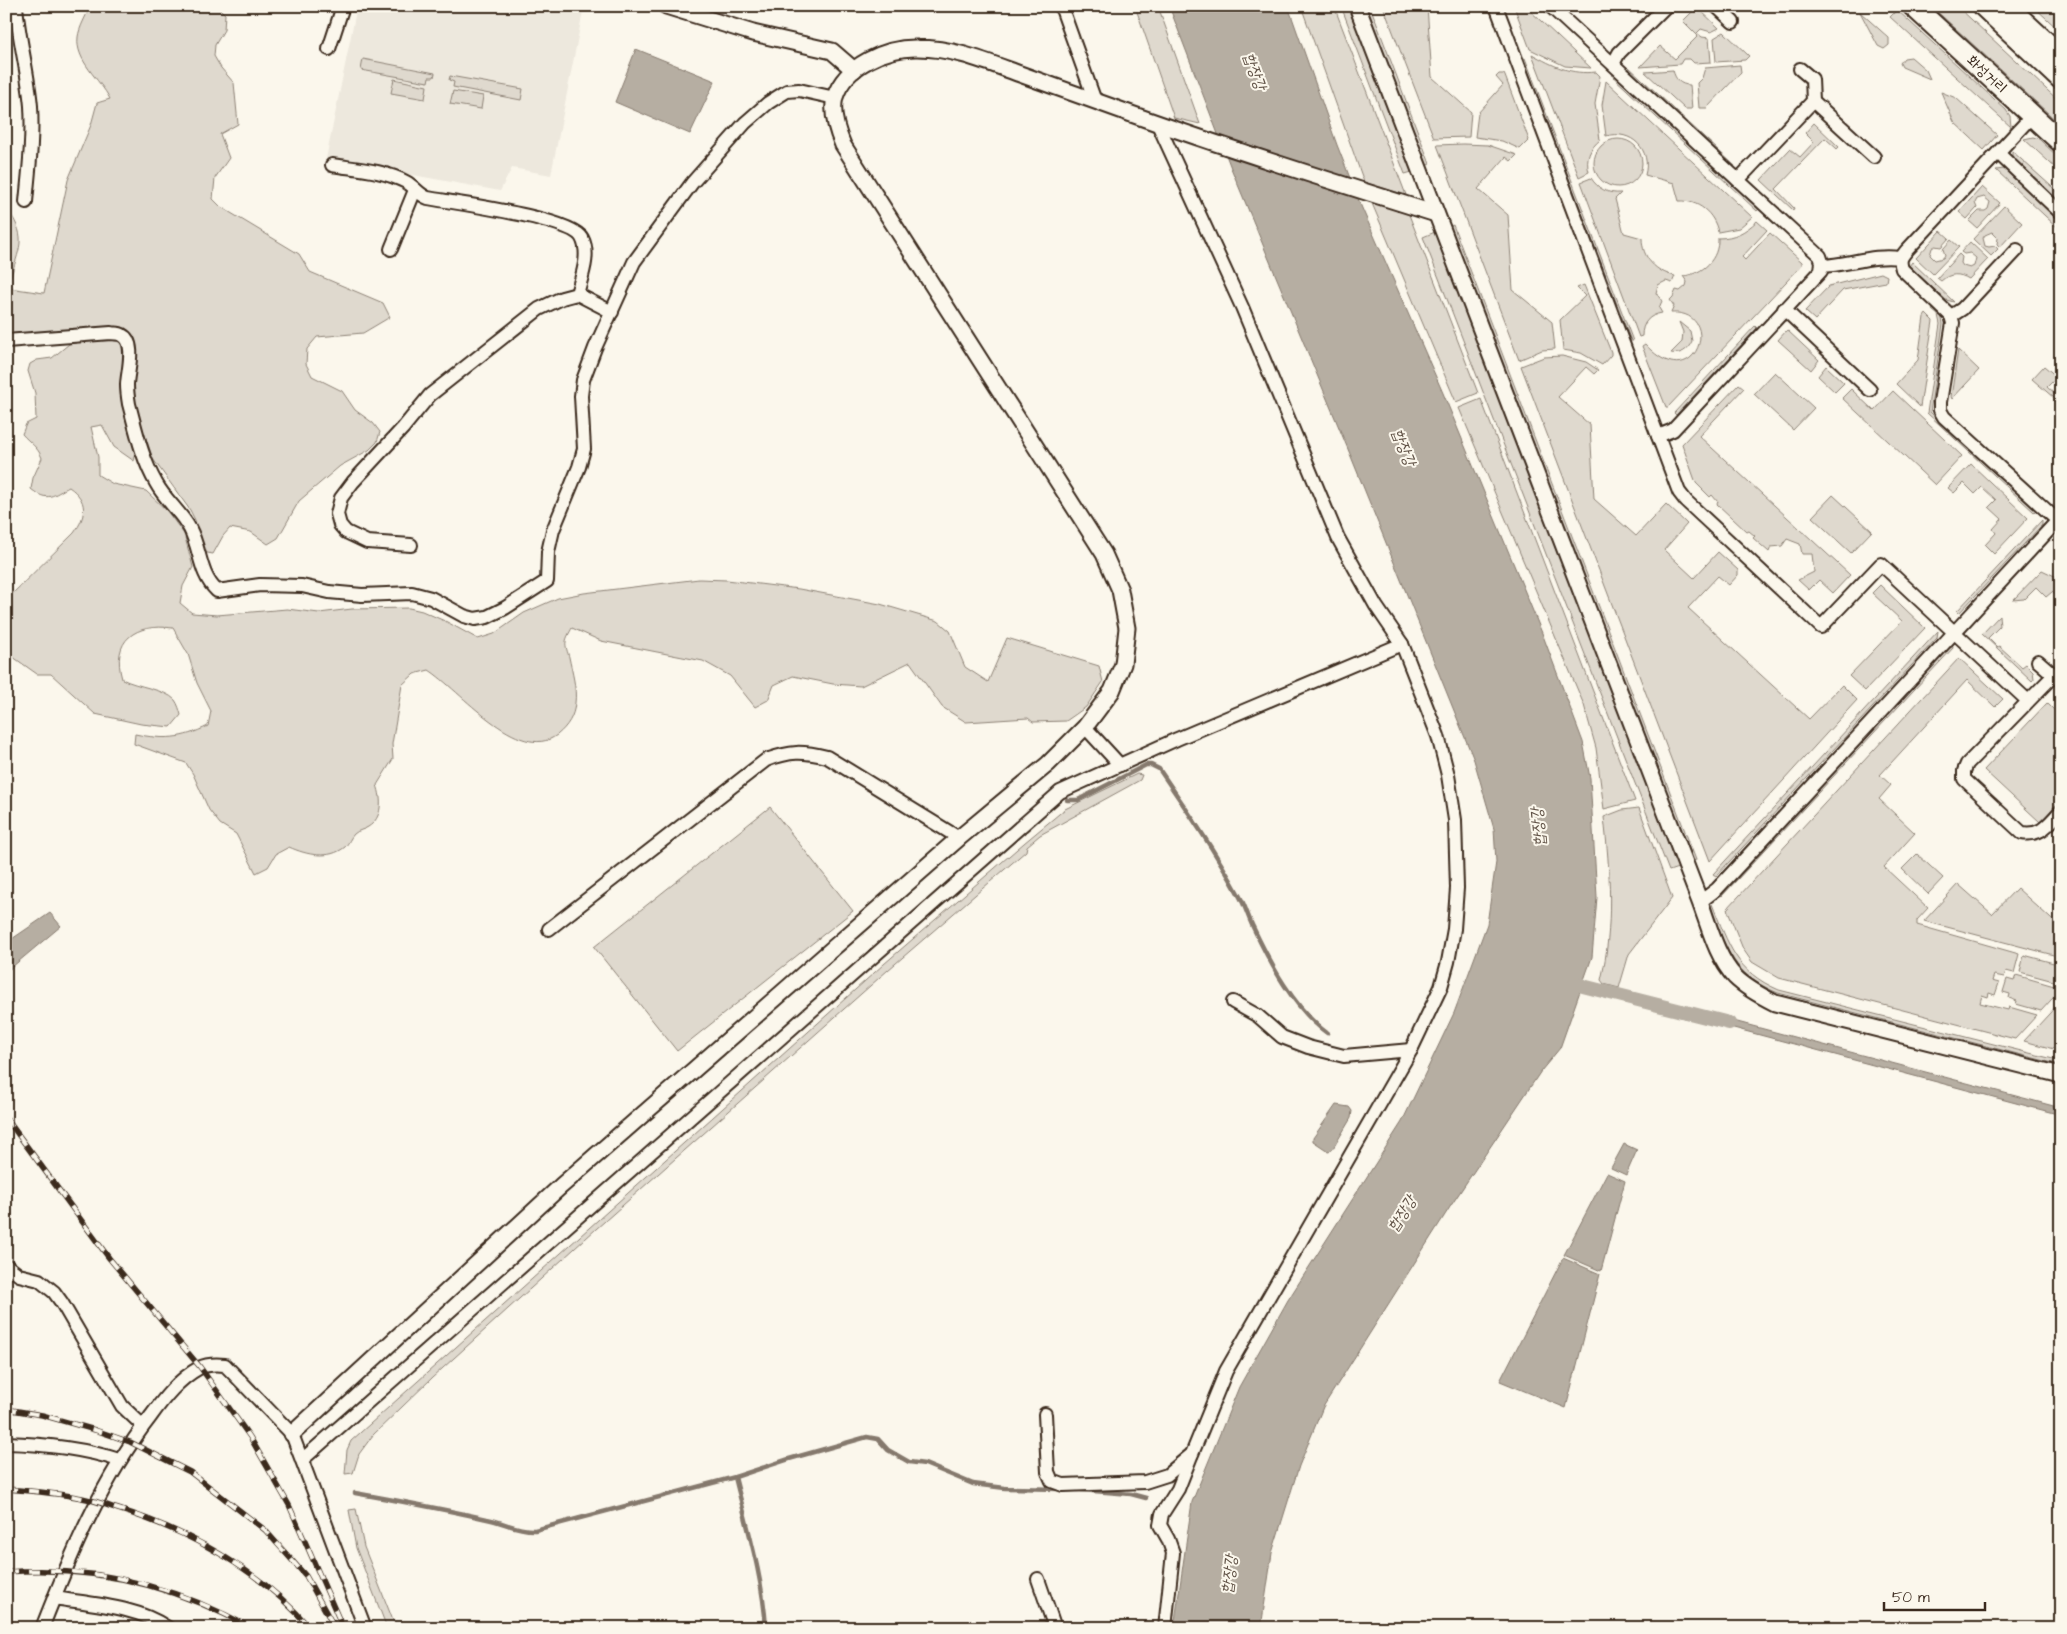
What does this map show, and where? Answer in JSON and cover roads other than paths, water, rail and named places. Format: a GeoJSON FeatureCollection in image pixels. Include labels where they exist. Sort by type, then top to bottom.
{"type":"FeatureCollection","features":[{"type":"Feature","properties":{"kind":"highway"},"geometry":{"type":"LineString","coordinates":[[1984,6],[2061,78]]}},
{"type":"Feature","properties":{"kind":"highway"},"geometry":{"type":"LineString","coordinates":[[2006,6],[2061,57]]}},
{"type":"Feature","properties":{"kind":"main road","name":"화성거리"},"geometry":{"type":"LineString","coordinates":[[1913,6],[2061,142]]}},
{"type":"Feature","properties":{"kind":"street"},"geometry":{"type":"LineString","coordinates":[[16,6],[30,104],[32,133],[26,202]]}},
{"type":"Feature","properties":{"kind":"street"},"geometry":{"type":"LineString","coordinates":[[329,49],[343,6]]}},
{"type":"Feature","properties":{"kind":"street"},"geometry":{"type":"LineString","coordinates":[[666,6],[753,33],[832,51],[854,70]]}},
{"type":"Feature","properties":{"kind":"street"},"geometry":{"type":"LineString","coordinates":[[1061,6],[1095,101]]}},
{"type":"Feature","properties":{"kind":"street"},"geometry":{"type":"LineString","coordinates":[[1357,6],[1722,958],[1735,977],[1754,992],[1775,1003],[2061,1075]]}},
{"type":"Feature","properties":{"kind":"street"},"geometry":{"type":"LineString","coordinates":[[1496,6],[1679,492],[1686,501],[1821,627],[1882,564],[2028,701]]}},
{"type":"Feature","properties":{"kind":"street"},"geometry":{"type":"LineString","coordinates":[[1550,6],[1820,256],[1821,271],[1673,430],[1658,436]]}},
{"type":"Feature","properties":{"kind":"street"},"geometry":{"type":"LineString","coordinates":[[1613,64],[1619,53],[1666,6]]}},
{"type":"Feature","properties":{"kind":"street"},"geometry":{"type":"LineString","coordinates":[[1716,6],[1733,22]]}},
{"type":"Feature","properties":{"kind":"street"},"geometry":{"type":"LineString","coordinates":[[292,1434],[561,1186],[959,838],[1048,764],[1085,726],[1112,691],[1123,664],[1127,628],[1120,590],[1104,554],[842,145],[837,130],[835,98],[846,79],[854,70],[873,58],[902,48],[931,48],[970,56],[1095,101],[1436,214]]}},
{"type":"Feature","properties":{"kind":"street"},"geometry":{"type":"LineString","coordinates":[[1800,69],[1812,80],[1813,101],[1874,157]]}},
{"type":"Feature","properties":{"kind":"street"},"geometry":{"type":"LineString","coordinates":[[6,340],[111,333],[122,334],[127,339],[131,352],[127,384],[128,401],[144,456],[156,484],[191,531],[203,571],[210,584],[217,591],[260,586],[302,586],[330,592],[362,595],[412,593],[431,598],[464,616],[475,619],[487,617],[505,608],[547,581],[548,552],[553,530],[579,467],[584,449],[581,396],[583,380],[641,251],[692,183],[745,123],[768,103],[787,91],[799,90],[835,98]]}},
{"type":"Feature","properties":{"kind":"street"},"geometry":{"type":"LineString","coordinates":[[1738,180],[1813,101]]}},
{"type":"Feature","properties":{"kind":"street"},"geometry":{"type":"LineString","coordinates":[[1900,258],[2032,116]]}},
{"type":"Feature","properties":{"kind":"street"},"geometry":{"type":"LineString","coordinates":[[1157,122],[1242,307],[1338,538],[1376,606],[1402,644],[1438,736],[1448,775],[1456,843],[1457,888],[1454,929],[1441,987],[1411,1050],[1226,1371],[1178,1489],[1162,1514],[1160,1525],[1173,1553],[1165,1628]]}},
{"type":"Feature","properties":{"kind":"street"},"geometry":{"type":"LineString","coordinates":[[1998,153],[2061,213]]}},
{"type":"Feature","properties":{"kind":"street"},"geometry":{"type":"LineString","coordinates":[[332,165],[382,173],[408,183],[420,195],[428,198],[510,212],[578,232],[586,250],[577,294]]}},
{"type":"Feature","properties":{"kind":"street"},"geometry":{"type":"LineString","coordinates":[[391,249],[415,190]]}},
{"type":"Feature","properties":{"kind":"street"},"geometry":{"type":"LineString","coordinates":[[1951,316],[1962,309],[2018,250]]}},
{"type":"Feature","properties":{"kind":"street"},"geometry":{"type":"LineString","coordinates":[[1822,266],[1886,256],[1900,258]]}},
{"type":"Feature","properties":{"kind":"street"},"geometry":{"type":"LineString","coordinates":[[1700,902],[1723,882],[2059,518],[1944,417],[1940,410],[1940,402],[1953,323],[1951,316],[1902,269],[1900,258]]}},
{"type":"Feature","properties":{"kind":"street"},"geometry":{"type":"LineString","coordinates":[[412,545],[366,542],[346,532],[340,525],[337,514],[341,498],[353,482],[403,428],[430,395],[539,309],[562,298],[577,294],[612,312]]}},
{"type":"Feature","properties":{"kind":"street"},"geometry":{"type":"LineString","coordinates":[[1784,309],[1870,390]]}},
{"type":"Feature","properties":{"kind":"street"},"geometry":{"type":"LineString","coordinates":[[302,1460],[1060,792],[1402,644]]}},
{"type":"Feature","properties":{"kind":"street"},"geometry":{"type":"LineString","coordinates":[[2038,662],[2057,678],[2028,701],[1967,764],[1964,778],[2022,833],[2033,834],[2041,831],[2061,811]]}},
{"type":"Feature","properties":{"kind":"street"},"geometry":{"type":"LineString","coordinates":[[1085,726],[1120,765]]}},
{"type":"Feature","properties":{"kind":"street"},"geometry":{"type":"LineString","coordinates":[[549,929],[766,760],[781,755],[804,752],[827,757],[959,838]]}},
{"type":"Feature","properties":{"kind":"street"},"geometry":{"type":"LineString","coordinates":[[1233,1002],[1258,1016],[1282,1037],[1308,1047],[1344,1056],[1411,1050]]}},
{"type":"Feature","properties":{"kind":"street"},"geometry":{"type":"LineString","coordinates":[[6,1265],[20,1275],[39,1280],[54,1292],[122,1406],[143,1426]]}},
{"type":"Feature","properties":{"kind":"street"},"geometry":{"type":"LineString","coordinates":[[42,1628],[64,1571],[119,1460],[170,1390],[200,1367],[212,1364],[225,1365],[292,1434],[365,1628]]}},
{"type":"Feature","properties":{"kind":"street"},"geometry":{"type":"LineString","coordinates":[[1044,1414],[1048,1472],[1052,1481],[1063,1484],[1144,1482],[1167,1474],[1192,1454]]}},
{"type":"Feature","properties":{"kind":"street"},"geometry":{"type":"LineString","coordinates":[[6,1443],[64,1447],[97,1453],[119,1460]]}},
{"type":"Feature","properties":{"kind":"street"},"geometry":{"type":"LineString","coordinates":[[1038,1579],[1055,1628]]}},
{"type":"Feature","properties":{"kind":"street"},"geometry":{"type":"LineString","coordinates":[[54,1598],[119,1609],[156,1620],[168,1628]]}},
{"type":"Feature","properties":{"kind":"water","name":"합장강"},"geometry":{"type":"Polygon","coordinates":[[[1169,6],[1288,6],[1337,145],[1361,206],[1443,393],[1542,633],[1583,742],[1590,778],[1597,897],[1592,957],[1560,1048],[1541,1071],[1450,1207],[1323,1407],[1299,1466],[1272,1553],[1261,1628],[1174,1628],[1192,1502],[1239,1387],[1288,1300],[1402,1122],[1454,1013],[1487,924],[1496,862],[1494,829],[1474,760],[1231,168],[1169,6]]]}},
{"type":"Feature","properties":{"kind":"water"},"geometry":{"type":"Polygon","coordinates":[[[636,49],[715,81],[690,134],[615,102],[636,49]]]}},
{"type":"Feature","properties":{"kind":"water"},"geometry":{"type":"Polygon","coordinates":[[[50,913],[61,926],[6,972],[6,943],[50,913]]]}},
{"type":"Feature","properties":{"kind":"water"},"geometry":{"type":"Polygon","coordinates":[[[1711,1015],[2061,1108],[2061,1115],[1711,1022],[1711,1015]]]}},
{"type":"Feature","properties":{"kind":"water"},"geometry":{"type":"Polygon","coordinates":[[[1336,1105],[1349,1107],[1352,1111],[1351,1118],[1332,1150],[1328,1151],[1313,1141],[1313,1138],[1336,1105]]]}},
{"type":"Feature","properties":{"kind":"water"},"geometry":{"type":"Polygon","coordinates":[[[1624,1144],[1637,1150],[1626,1175],[1611,1168],[1624,1144]]]}},
{"type":"Feature","properties":{"kind":"water"},"geometry":{"type":"Polygon","coordinates":[[[1607,1173],[1625,1181],[1601,1271],[1564,1255],[1607,1173]]]}},
{"type":"Feature","properties":{"kind":"water"},"geometry":{"type":"Polygon","coordinates":[[[1563,1258],[1600,1274],[1566,1408],[1500,1381],[1563,1258]]]}},
{"type":"Feature","properties":{"kind":"waterway"},"geometry":{"type":"LineString","coordinates":[[1067,800],[1078,800],[1146,765],[1159,769],[1230,879],[1267,955],[1284,984],[1304,1011],[1327,1033]]}},
{"type":"Feature","properties":{"kind":"waterway"},"geometry":{"type":"LineString","coordinates":[[1563,981],[1729,1023]]}},
{"type":"Feature","properties":{"kind":"waterway"},"geometry":{"type":"LineString","coordinates":[[355,1493],[471,1515],[523,1529],[535,1530],[735,1477],[789,1459],[867,1437],[878,1439],[888,1450],[909,1462],[925,1464],[973,1484],[1005,1488],[1060,1489]]}},
{"type":"Feature","properties":{"kind":"waterway"},"geometry":{"type":"LineString","coordinates":[[735,1477],[762,1590],[766,1628]]}},
{"type":"Feature","properties":{"kind":"waterway"},"geometry":{"type":"LineString","coordinates":[[1081,1490],[1131,1494],[1146,1498]]}},
{"type":"Feature","properties":{"kind":"railway"},"geometry":{"type":"LineString","coordinates":[[6,1118],[109,1258],[200,1367],[250,1437],[289,1505],[343,1628]]}},
{"type":"Feature","properties":{"kind":"railway"},"geometry":{"type":"LineString","coordinates":[[6,1409],[42,1415],[95,1430],[130,1442],[190,1472],[265,1530],[306,1576],[335,1628]]}},
{"type":"Feature","properties":{"kind":"railway"},"geometry":{"type":"LineString","coordinates":[[6,1489],[54,1493],[99,1502],[169,1528],[221,1554],[246,1570],[291,1607],[310,1628]]}},
{"type":"Feature","properties":{"kind":"railway"},"geometry":{"type":"LineString","coordinates":[[6,1572],[71,1572],[133,1581],[193,1600],[251,1628]]}}]}
